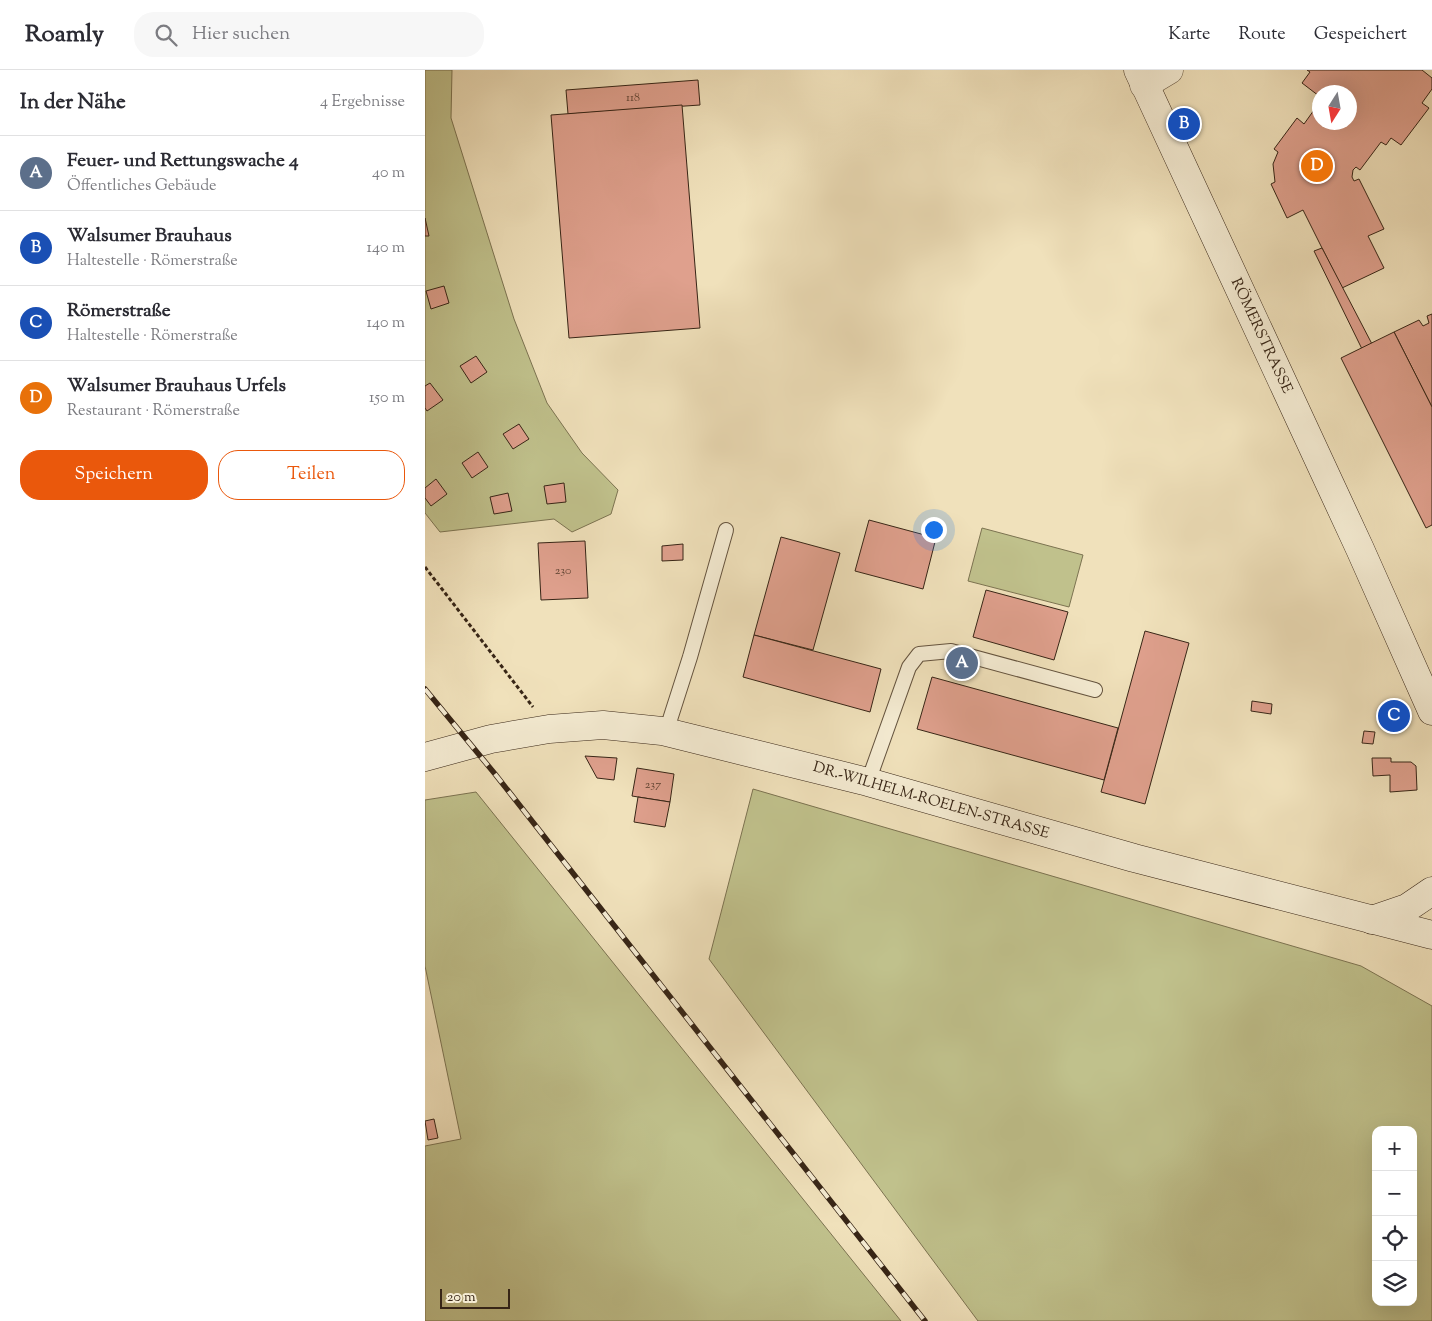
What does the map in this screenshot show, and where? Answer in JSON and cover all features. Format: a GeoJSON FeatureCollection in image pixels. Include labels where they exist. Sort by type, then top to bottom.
{"type":"FeatureCollection","features":[{"type":"Feature","properties":{"kind":"main road"},"geometry":{"type":"LineString","coordinates":[[1141,78],[1169,70]]}},
{"type":"Feature","properties":{"kind":"main road","name":"RÖMERSTRASSE"},"geometry":{"type":"LineString","coordinates":[[1141,78],[1361,548],[1432,712]]}},
{"type":"Feature","properties":{"kind":"main road","name":"DR.-WILHELM-ROELEN-STRASSE"},"geometry":{"type":"LineString","coordinates":[[425,757],[491,739],[549,729],[603,724],[666,732],[868,782],[1134,858],[1432,936]]}},
{"type":"Feature","properties":{"kind":"main road"},"geometry":{"type":"LineString","coordinates":[[1372,920],[1407,908],[1432,891]]}},
{"type":"Feature","properties":{"kind":"lane"},"geometry":{"type":"LineString","coordinates":[[666,732],[727,530]]}},
{"type":"Feature","properties":{"kind":"lane"},"geometry":{"type":"LineString","coordinates":[[868,782],[909,667],[919,654],[951,651],[1095,690]]}},
{"type":"Feature","properties":{"kind":"path"},"geometry":{"type":"LineString","coordinates":[[425,567],[549,729]]}},
{"type":"Feature","properties":{"kind":"green space"},"geometry":{"type":"Polygon","coordinates":[[[425,70],[452,70],[451,118],[514,319],[547,403],[582,453],[618,490],[611,514],[572,532],[554,519],[440,532],[425,513],[425,70]]]}},
{"type":"Feature","properties":{"kind":"green space"},"geometry":{"type":"Polygon","coordinates":[[[982,528],[1083,555],[1069,607],[968,581],[982,528]]]}},
{"type":"Feature","properties":{"kind":"green space"},"geometry":{"type":"Polygon","coordinates":[[[753,789],[1361,966],[1432,1006],[1432,1321],[978,1321],[709,959],[753,789]]]}},
{"type":"Feature","properties":{"kind":"green space"},"geometry":{"type":"Polygon","coordinates":[[[476,792],[901,1321],[425,1321],[425,1146],[461,1139],[425,966],[425,800],[476,792]]]}},
{"type":"Feature","properties":{"kind":"building"},"geometry":{"type":"Polygon","coordinates":[[[1307,70],[1422,70],[1432,78],[1432,89],[1422,103],[1429,108],[1401,145],[1391,138],[1386,145],[1381,142],[1360,170],[1356,167],[1353,170],[1352,177],[1354,181],[1359,179],[1384,229],[1368,236],[1384,268],[1342,288],[1303,210],[1287,218],[1271,184],[1275,182],[1273,164],[1278,152],[1274,149],[1297,118],[1304,124],[1312,113],[1312,130],[1357,130],[1357,85],[1312,85],[1312,91],[1302,83],[1310,72],[1307,70]]]}},
{"type":"Feature","properties":{"kind":"building"},"geometry":{"type":"Polygon","coordinates":[[[698,80],[700,105],[568,114],[566,90],[698,80]]]}},
{"type":"Feature","properties":{"kind":"building"},"geometry":{"type":"Polygon","coordinates":[[[682,105],[700,328],[569,338],[551,115],[682,105]]]}},
{"type":"Feature","properties":{"kind":"building"},"geometry":{"type":"Polygon","coordinates":[[[425,218],[429,236],[425,236],[425,218]]]}},
{"type":"Feature","properties":{"kind":"building"},"geometry":{"type":"Polygon","coordinates":[[[1322,248],[1372,344],[1362,349],[1314,251],[1322,248]]]}},
{"type":"Feature","properties":{"kind":"building"},"geometry":{"type":"Polygon","coordinates":[[[444,286],[449,303],[431,309],[426,291],[444,286]]]}},
{"type":"Feature","properties":{"kind":"building"},"geometry":{"type":"Polygon","coordinates":[[[1432,314],[1432,407],[1394,332],[1419,320],[1423,326],[1429,323],[1427,316],[1432,314]]]}},
{"type":"Feature","properties":{"kind":"building"},"geometry":{"type":"Polygon","coordinates":[[[1394,332],[1432,407],[1432,525],[1426,528],[1341,358],[1394,332]]]}},
{"type":"Feature","properties":{"kind":"building"},"geometry":{"type":"Polygon","coordinates":[[[476,356],[487,372],[471,383],[460,366],[476,356]]]}},
{"type":"Feature","properties":{"kind":"building"},"geometry":{"type":"Polygon","coordinates":[[[430,383],[443,400],[427,411],[425,408],[425,386],[430,383]]]}},
{"type":"Feature","properties":{"kind":"building"},"geometry":{"type":"Polygon","coordinates":[[[519,424],[529,439],[513,449],[503,434],[519,424]]]}},
{"type":"Feature","properties":{"kind":"building"},"geometry":{"type":"Polygon","coordinates":[[[478,452],[488,467],[472,478],[462,463],[478,452]]]}},
{"type":"Feature","properties":{"kind":"building"},"geometry":{"type":"Polygon","coordinates":[[[436,479],[447,494],[431,506],[425,498],[425,488],[436,479]]]}},
{"type":"Feature","properties":{"kind":"building"},"geometry":{"type":"Polygon","coordinates":[[[564,483],[566,502],[547,504],[544,486],[564,483]]]}},
{"type":"Feature","properties":{"kind":"building"},"geometry":{"type":"Polygon","coordinates":[[[508,493],[512,511],[494,514],[490,497],[508,493]]]}},
{"type":"Feature","properties":{"kind":"building"},"geometry":{"type":"Polygon","coordinates":[[[869,520],[936,538],[923,589],[855,571],[869,520]]]}},
{"type":"Feature","properties":{"kind":"building"},"geometry":{"type":"Polygon","coordinates":[[[781,537],[840,553],[813,650],[754,635],[781,537]]]}},
{"type":"Feature","properties":{"kind":"building"},"geometry":{"type":"Polygon","coordinates":[[[585,541],[588,598],[541,600],[538,543],[585,541]]]}},
{"type":"Feature","properties":{"kind":"building"},"geometry":{"type":"Polygon","coordinates":[[[683,544],[683,560],[662,561],[662,546],[683,544]]]}},
{"type":"Feature","properties":{"kind":"building"},"geometry":{"type":"Polygon","coordinates":[[[986,590],[1068,612],[1054,660],[973,637],[986,590]]]}},
{"type":"Feature","properties":{"kind":"building"},"geometry":{"type":"Polygon","coordinates":[[[1145,631],[1189,643],[1145,804],[1101,792],[1145,631]]]}},
{"type":"Feature","properties":{"kind":"building"},"geometry":{"type":"Polygon","coordinates":[[[754,635],[881,669],[870,712],[743,677],[754,635]]]}},
{"type":"Feature","properties":{"kind":"building"},"geometry":{"type":"Polygon","coordinates":[[[932,677],[1118,728],[1104,780],[917,729],[932,677]]]}},
{"type":"Feature","properties":{"kind":"building"},"geometry":{"type":"Polygon","coordinates":[[[1252,701],[1272,704],[1271,714],[1251,711],[1252,701]]]}},
{"type":"Feature","properties":{"kind":"building"},"geometry":{"type":"Polygon","coordinates":[[[1364,731],[1375,732],[1373,744],[1362,743],[1364,731]]]}},
{"type":"Feature","properties":{"kind":"building"},"geometry":{"type":"Polygon","coordinates":[[[585,756],[617,758],[614,780],[597,778],[585,756]]]}},
{"type":"Feature","properties":{"kind":"building"},"geometry":{"type":"Polygon","coordinates":[[[1372,758],[1391,758],[1391,762],[1411,762],[1416,766],[1417,790],[1390,792],[1390,775],[1373,776],[1372,758]]]}},
{"type":"Feature","properties":{"kind":"building"},"geometry":{"type":"Polygon","coordinates":[[[637,768],[674,774],[670,802],[632,796],[637,768]]]}},
{"type":"Feature","properties":{"kind":"building"},"geometry":{"type":"Polygon","coordinates":[[[638,797],[670,802],[665,827],[634,822],[638,797]]]}},
{"type":"Feature","properties":{"kind":"building"},"geometry":{"type":"Polygon","coordinates":[[[434,1119],[438,1138],[428,1140],[425,1121],[434,1119]]]}},
{"type":"Feature","properties":{"kind":"railway"},"geometry":{"type":"LineString","coordinates":[[425,689],[495,774],[925,1321]]}},
{"type":"Feature","properties":{"kind":"place","name":"Walsumer Brauhaus"},"geometry":{"type":"Point","coordinates":[1184,124]}},
{"type":"Feature","properties":{"kind":"place","name":"Walsumer Brauhaus Urfels"},"geometry":{"type":"Point","coordinates":[1317,166]}},
{"type":"Feature","properties":{"kind":"place","name":"Feuer- und Rettungswache 4"},"geometry":{"type":"Point","coordinates":[962,663]}},
{"type":"Feature","properties":{"kind":"place","name":"Römerstraße"},"geometry":{"type":"Point","coordinates":[1394,716]}}]}
